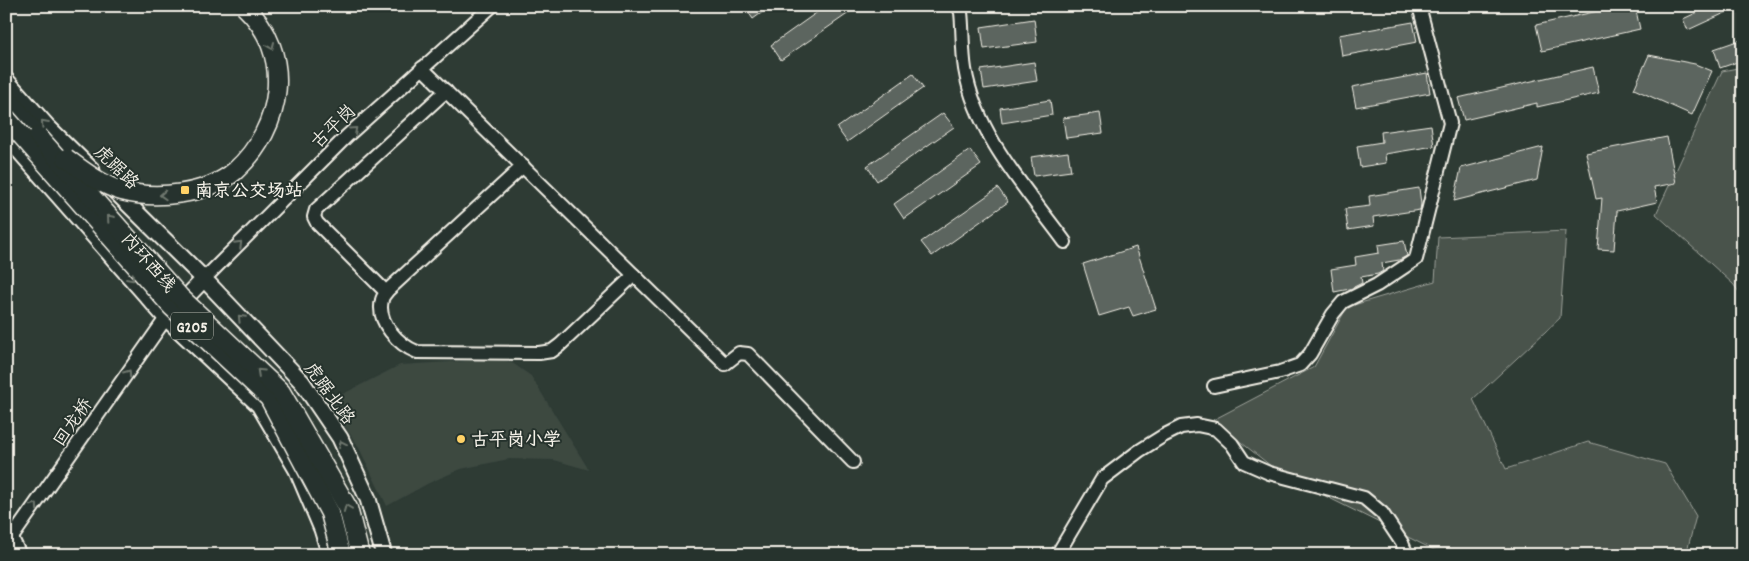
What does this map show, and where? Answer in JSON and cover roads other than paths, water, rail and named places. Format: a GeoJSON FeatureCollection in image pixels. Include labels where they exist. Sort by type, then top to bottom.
{"type":"FeatureCollection","features":[{"type":"Feature","properties":{"kind":"highway"},"geometry":{"type":"LineString","coordinates":[[38,136],[69,160],[101,181],[119,190],[140,195],[165,195],[190,191],[212,184],[234,172],[264,136],[275,104],[277,83],[276,59],[267,37],[253,14],[244,6]]}},
{"type":"Feature","properties":{"kind":"highway","name":"内环西线"},"geometry":{"type":"LineString","coordinates":[[6,96],[38,136],[180,297],[281,392],[348,508],[360,555]]}},
{"type":"Feature","properties":{"kind":"highway","name":"内环西线"},"geometry":{"type":"LineString","coordinates":[[6,118],[172,307],[269,398],[330,513],[341,555]]}},
{"type":"Feature","properties":{"kind":"main road","name":"虎踞路"},"geometry":{"type":"LineString","coordinates":[[6,80],[47,126],[204,279]]}},
{"type":"Feature","properties":{"kind":"main road"},"geometry":{"type":"LineString","coordinates":[[6,136],[166,318],[259,405],[297,470],[322,529],[330,555]]}},
{"type":"Feature","properties":{"kind":"main road"},"geometry":{"type":"LineString","coordinates":[[166,318],[204,279]]}},
{"type":"Feature","properties":{"kind":"main road","name":"虎踞北路"},"geometry":{"type":"LineString","coordinates":[[204,279],[302,382],[340,438],[368,499],[384,555]]}},
{"type":"Feature","properties":{"kind":"street","name":"古平岗"},"geometry":{"type":"LineString","coordinates":[[204,279],[347,136],[492,6]]}},
{"type":"Feature","properties":{"kind":"street"},"geometry":{"type":"LineString","coordinates":[[958,6],[961,12],[965,68],[974,101],[1006,162],[1065,242]]}},
{"type":"Feature","properties":{"kind":"street"},"geometry":{"type":"LineString","coordinates":[[1214,386],[1280,372],[1300,364],[1310,354],[1342,302],[1377,285],[1416,259],[1450,123],[1419,6]]}},
{"type":"Feature","properties":{"kind":"street"},"geometry":{"type":"LineString","coordinates":[[422,68],[725,364],[739,353],[748,354],[853,462]]}},
{"type":"Feature","properties":{"kind":"street"},"geometry":{"type":"LineString","coordinates":[[386,292],[317,223],[314,216],[316,210],[446,91]]}},
{"type":"Feature","properties":{"kind":"street"},"geometry":{"type":"LineString","coordinates":[[523,166],[386,292],[382,299],[381,314],[385,323],[407,348],[418,352],[539,353],[552,350],[560,346],[634,275]]}},
{"type":"Feature","properties":{"kind":"street","name":"回龙桥"},"geometry":{"type":"LineString","coordinates":[[9,542],[166,318]]}},
{"type":"Feature","properties":{"kind":"street"},"geometry":{"type":"LineString","coordinates":[[1056,555],[1102,479],[1139,451],[1163,436],[1181,427],[1197,425],[1216,429],[1232,444],[1244,462],[1269,473],[1364,498],[1382,513],[1407,555]]}},
{"type":"Feature","properties":{"kind":"street"},"geometry":{"type":"LineString","coordinates":[[9,542],[20,555]]}},
{"type":"Feature","properties":{"kind":"place","name":"南京公交场站"},"geometry":{"type":"Point","coordinates":[185,190]}},
{"type":"Feature","properties":{"kind":"place","name":"古平岗小学"},"geometry":{"type":"Point","coordinates":[461,439]}}]}
